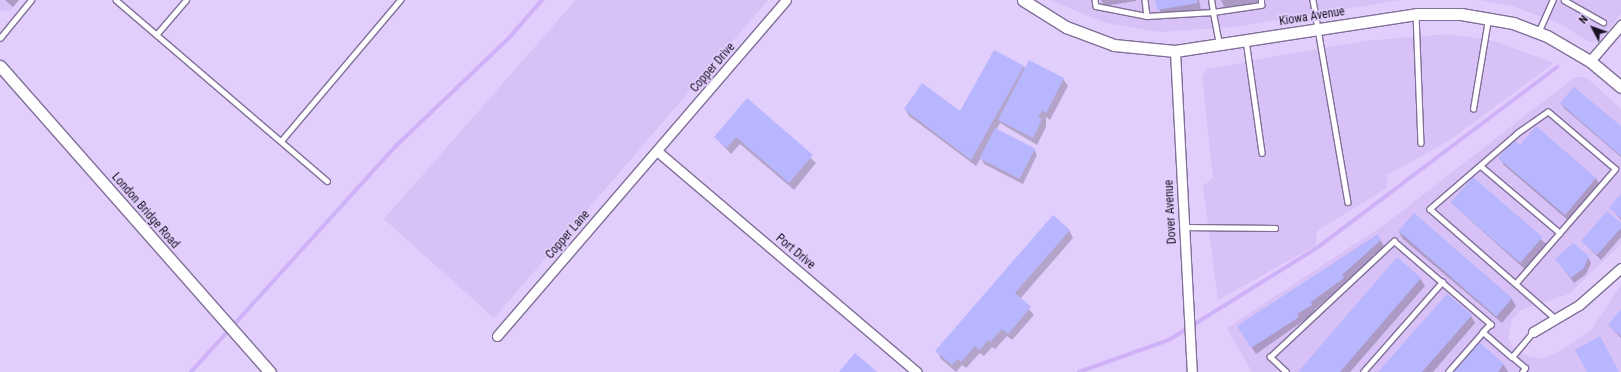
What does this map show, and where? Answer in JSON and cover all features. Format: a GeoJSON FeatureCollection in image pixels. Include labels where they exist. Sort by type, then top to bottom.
{"type":"FeatureCollection","features":[{"type":"Feature","properties":{"kind":"street","name":"Copper Drive"},"geometry":{"type":"LineString","coordinates":[[657,151],[786,0]]}},
{"type":"Feature","properties":{"kind":"street","name":"Kiowa Avenue"},"geometry":{"type":"LineString","coordinates":[[1023,0],[1066,27],[1114,45],[1175,51],[1416,14],[1488,19],[1538,33],[1590,61],[1621,87]]}},
{"type":"Feature","properties":{"kind":"street"},"geometry":{"type":"LineString","coordinates":[[1590,61],[1621,25]]}},
{"type":"Feature","properties":{"kind":"street","name":"Dover Avenue"},"geometry":{"type":"LineString","coordinates":[[1175,51],[1192,372]]}},
{"type":"Feature","properties":{"kind":"street","name":"London Bridge Road"},"geometry":{"type":"LineString","coordinates":[[0,66],[270,372]]}},
{"type":"Feature","properties":{"kind":"street","name":"Copper Lane"},"geometry":{"type":"LineString","coordinates":[[497,336],[657,151]]}},
{"type":"Feature","properties":{"kind":"street","name":"Port Drive"},"geometry":{"type":"LineString","coordinates":[[657,151],[917,372]]}},
{"type":"Feature","properties":{"kind":"street"},"geometry":{"type":"LineString","coordinates":[[1533,332],[1579,306],[1621,268]]}},
{"type":"Feature","properties":{"kind":"lane"},"geometry":{"type":"LineString","coordinates":[[0,38],[32,0]]}},
{"type":"Feature","properties":{"kind":"lane"},"geometry":{"type":"LineString","coordinates":[[116,0],[328,181]]}},
{"type":"Feature","properties":{"kind":"lane"},"geometry":{"type":"LineString","coordinates":[[156,34],[186,0]]}},
{"type":"Feature","properties":{"kind":"lane"},"geometry":{"type":"LineString","coordinates":[[281,141],[400,0]]}},
{"type":"Feature","properties":{"kind":"lane"},"geometry":{"type":"LineString","coordinates":[[1095,0],[1096,6],[1147,16],[1213,12],[1261,5],[1261,0]]}},
{"type":"Feature","properties":{"kind":"lane"},"geometry":{"type":"LineString","coordinates":[[1145,0],[1147,16]]}},
{"type":"Feature","properties":{"kind":"lane"},"geometry":{"type":"LineString","coordinates":[[1211,0],[1219,44]]}},
{"type":"Feature","properties":{"kind":"lane"},"geometry":{"type":"LineString","coordinates":[[1313,0],[1320,29],[1348,202]]}},
{"type":"Feature","properties":{"kind":"lane"},"geometry":{"type":"LineString","coordinates":[[1538,33],[1553,0]]}},
{"type":"Feature","properties":{"kind":"lane"},"geometry":{"type":"LineString","coordinates":[[1564,0],[1603,22]]}},
{"type":"Feature","properties":{"kind":"lane"},"geometry":{"type":"LineString","coordinates":[[1416,14],[1421,143]]}},
{"type":"Feature","properties":{"kind":"lane"},"geometry":{"type":"LineString","coordinates":[[1473,108],[1488,19]]}},
{"type":"Feature","properties":{"kind":"lane"},"geometry":{"type":"LineString","coordinates":[[1246,40],[1262,153]]}},
{"type":"Feature","properties":{"kind":"lane"},"geometry":{"type":"LineString","coordinates":[[1516,283],[1615,169],[1548,112],[1517,134],[1482,167],[1430,209],[1556,319]]}},
{"type":"Feature","properties":{"kind":"lane"},"geometry":{"type":"LineString","coordinates":[[1482,167],[1560,233]]}},
{"type":"Feature","properties":{"kind":"lane"},"geometry":{"type":"LineString","coordinates":[[1184,227],[1275,228]]}},
{"type":"Feature","properties":{"kind":"lane"},"geometry":{"type":"LineString","coordinates":[[1286,372],[1270,357],[1394,242],[1491,324],[1448,372]]}},
{"type":"Feature","properties":{"kind":"lane"},"geometry":{"type":"LineString","coordinates":[[1363,372],[1442,282]]}},
{"type":"Feature","properties":{"kind":"lane"},"geometry":{"type":"LineString","coordinates":[[1483,332],[1525,368],[1522,372]]}},
{"type":"Feature","properties":{"kind":"lane"},"geometry":{"type":"LineString","coordinates":[[1512,357],[1533,332]]}},
{"type":"Feature","properties":{"kind":"shaded area"},"geometry":{"type":"Polygon","coordinates":[[[0,0],[19,0],[11,10],[0,11],[0,0]]]}},
{"type":"Feature","properties":{"kind":"shaded area"},"geometry":{"type":"Polygon","coordinates":[[[576,0],[768,0],[494,318],[384,219],[576,0]]]}},
{"type":"Feature","properties":{"kind":"shaded area"},"geometry":{"type":"Polygon","coordinates":[[[1049,0],[1400,0],[1235,27],[1160,32],[1106,23],[1049,0]]]}},
{"type":"Feature","properties":{"kind":"shaded area"},"geometry":{"type":"Polygon","coordinates":[[[1478,0],[1621,0],[1621,14],[1599,41],[1589,42],[1560,24],[1515,7],[1478,0]]]}},
{"type":"Feature","properties":{"kind":"shaded area"},"geometry":{"type":"Polygon","coordinates":[[[1448,34],[1491,40],[1554,63],[1447,142],[1387,175],[1387,188],[1317,231],[1315,246],[1218,300],[1203,186],[1213,178],[1202,75],[1208,69],[1364,41],[1448,34]]]}},
{"type":"Feature","properties":{"kind":"shaded area"},"geometry":{"type":"Polygon","coordinates":[[[1575,77],[1586,77],[1621,109],[1621,244],[1569,294],[1521,310],[1512,319],[1508,338],[1515,351],[1528,356],[1542,359],[1562,350],[1592,329],[1621,284],[1621,372],[1252,372],[1227,328],[1384,225],[1575,77]]]}},
{"type":"Feature","properties":{"kind":"building"},"geometry":{"type":"Polygon","coordinates":[[[1155,0],[1197,0],[1198,3],[1157,10],[1155,0]]]}},
{"type":"Feature","properties":{"kind":"building"},"geometry":{"type":"Polygon","coordinates":[[[994,50],[1024,66],[971,160],[904,109],[922,83],[960,111],[994,50]]]}},
{"type":"Feature","properties":{"kind":"building"},"geometry":{"type":"Polygon","coordinates":[[[1029,60],[1064,78],[1046,113],[1042,111],[1038,117],[1042,119],[1033,138],[998,120],[1029,60]]]}},
{"type":"Feature","properties":{"kind":"building"},"geometry":{"type":"Polygon","coordinates":[[[1574,87],[1621,126],[1621,156],[1560,103],[1574,87]]]}},
{"type":"Feature","properties":{"kind":"building"},"geometry":{"type":"Polygon","coordinates":[[[747,98],[813,155],[789,183],[736,137],[727,148],[714,137],[747,98]]]}},
{"type":"Feature","properties":{"kind":"building"},"geometry":{"type":"Polygon","coordinates":[[[1536,126],[1596,178],[1565,215],[1498,158],[1514,140],[1520,145],[1536,126]]]}},
{"type":"Feature","properties":{"kind":"building"},"geometry":{"type":"Polygon","coordinates":[[[995,128],[1035,148],[1020,179],[980,158],[995,128]]]}},
{"type":"Feature","properties":{"kind":"building"},"geometry":{"type":"Polygon","coordinates":[[[1473,177],[1542,237],[1520,263],[1451,203],[1473,177]]]}},
{"type":"Feature","properties":{"kind":"building"},"geometry":{"type":"Polygon","coordinates":[[[1621,194],[1621,218],[1609,208],[1621,194]]]}},
{"type":"Feature","properties":{"kind":"building"},"geometry":{"type":"Polygon","coordinates":[[[1607,211],[1621,223],[1621,228],[1597,255],[1581,241],[1607,211]]]}},
{"type":"Feature","properties":{"kind":"building"},"geometry":{"type":"Polygon","coordinates":[[[1414,213],[1512,298],[1496,316],[1398,231],[1414,213]]]}},
{"type":"Feature","properties":{"kind":"building"},"geometry":{"type":"Polygon","coordinates":[[[1053,215],[1070,230],[1015,293],[1031,307],[1008,334],[1002,329],[990,342],[988,340],[980,350],[975,346],[961,362],[958,359],[952,365],[935,351],[1053,215]]]}},
{"type":"Feature","properties":{"kind":"building"},"geometry":{"type":"Polygon","coordinates":[[[1378,234],[1381,240],[1342,275],[1344,278],[1311,302],[1312,305],[1297,314],[1299,317],[1251,348],[1237,326],[1378,234]]]}},
{"type":"Feature","properties":{"kind":"building"},"geometry":{"type":"Polygon","coordinates":[[[1573,243],[1589,256],[1584,268],[1571,278],[1555,259],[1573,243]]]}},
{"type":"Feature","properties":{"kind":"building"},"geometry":{"type":"Polygon","coordinates":[[[1397,257],[1421,278],[1340,372],[1298,372],[1397,257]]]}},
{"type":"Feature","properties":{"kind":"building"},"geometry":{"type":"Polygon","coordinates":[[[1447,294],[1472,315],[1422,372],[1378,372],[1447,294]]]}},
{"type":"Feature","properties":{"kind":"building"},"geometry":{"type":"Polygon","coordinates":[[[1621,309],[1621,336],[1608,325],[1621,309]]]}},
{"type":"Feature","properties":{"kind":"building"},"geometry":{"type":"Polygon","coordinates":[[[1600,336],[1619,372],[1587,372],[1575,350],[1600,336]]]}},
{"type":"Feature","properties":{"kind":"building"},"geometry":{"type":"Polygon","coordinates":[[[1479,342],[1504,364],[1498,372],[1453,372],[1479,342]]]}},
{"type":"Feature","properties":{"kind":"building"},"geometry":{"type":"Polygon","coordinates":[[[855,353],[877,372],[839,372],[855,353]]]}},
{"type":"Feature","properties":{"kind":"waterway"},"geometry":{"type":"LineString","coordinates":[[191,372],[396,146],[511,36],[542,0]]}},
{"type":"Feature","properties":{"kind":"waterway"},"geometry":{"type":"LineString","coordinates":[[1079,372],[1169,340],[1317,248],[1557,67]]}}]}
